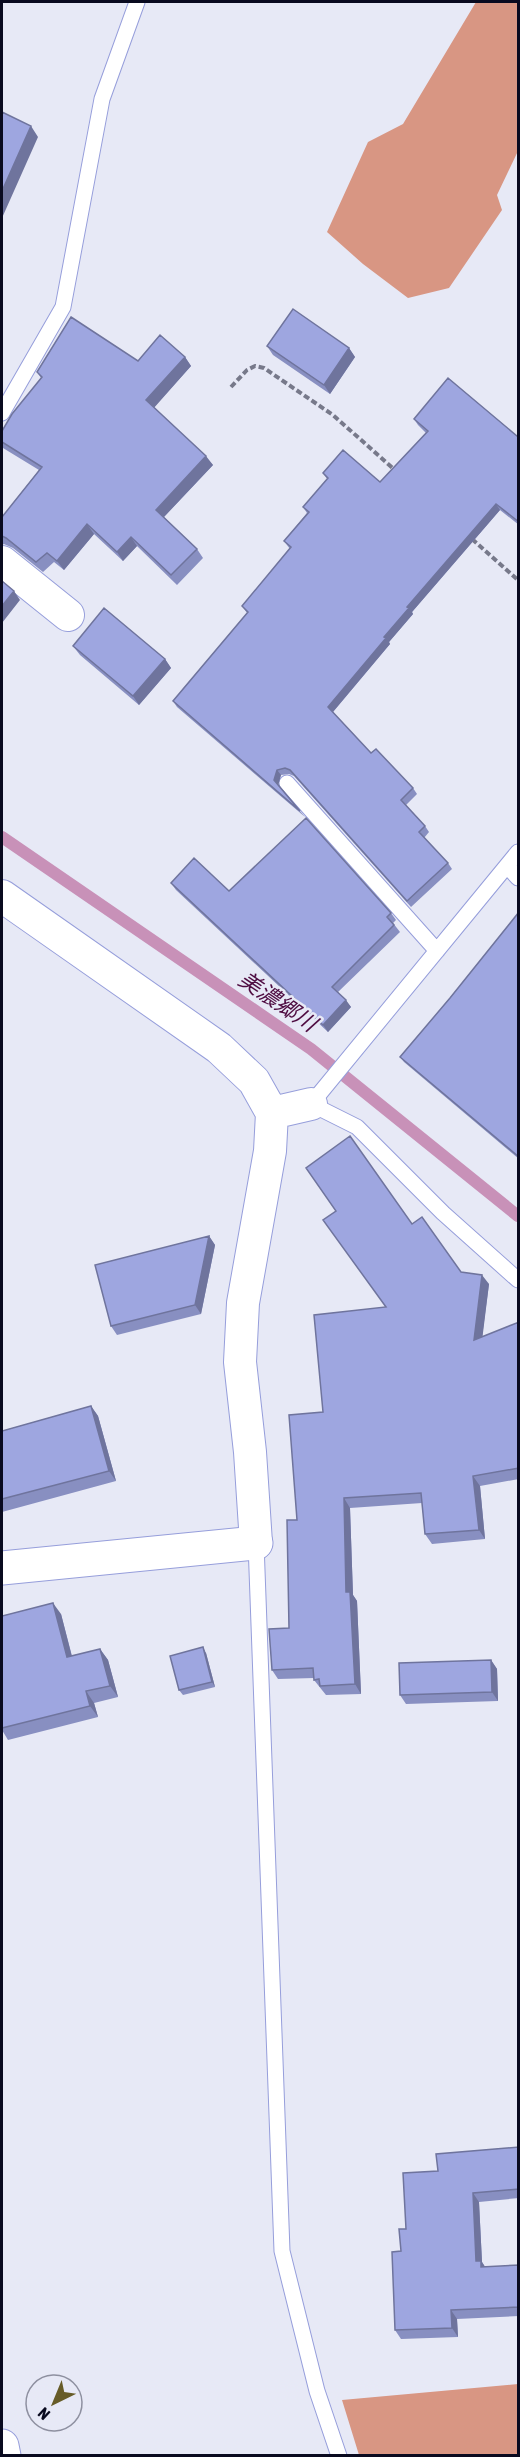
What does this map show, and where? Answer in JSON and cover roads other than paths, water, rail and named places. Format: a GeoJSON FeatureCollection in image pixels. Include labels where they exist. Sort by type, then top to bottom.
{"type":"FeatureCollection","features":[{"type":"Feature","properties":{"kind":"street"},"geometry":{"type":"LineString","coordinates":[[2,562],[68,615]]}},
{"type":"Feature","properties":{"kind":"street"},"geometry":{"type":"LineString","coordinates":[[2,896],[219,1048],[254,1081],[272,1113],[270,1150],[243,1303],[240,1362],[250,1452],[256,1544],[2,1568]]}},
{"type":"Feature","properties":{"kind":"street"},"geometry":{"type":"LineString","coordinates":[[272,1113],[316,1098]]}},
{"type":"Feature","properties":{"kind":"street"},"geometry":{"type":"LineString","coordinates":[[2,2446],[4,2456]]}},
{"type":"Feature","properties":{"kind":"lane"},"geometry":{"type":"LineString","coordinates":[[2,413],[63,307],[102,99],[137,2]]}},
{"type":"Feature","properties":{"kind":"lane"},"geometry":{"type":"LineString","coordinates":[[287,783],[437,951]]}},
{"type":"Feature","properties":{"kind":"lane"},"geometry":{"type":"LineString","coordinates":[[519,852],[316,1098],[357,1126],[443,1213],[519,1280]]}},
{"type":"Feature","properties":{"kind":"lane"},"geometry":{"type":"LineString","coordinates":[[507,866],[519,878]]}},
{"type":"Feature","properties":{"kind":"lane"},"geometry":{"type":"LineString","coordinates":[[256,1544],[282,2251],[317,2391],[339,2456]]}},
{"type":"Feature","properties":{"kind":"waterway","name":"美濃郷川"},"geometry":{"type":"LineString","coordinates":[[2,837],[311,1049],[518,1216]]}}]}
